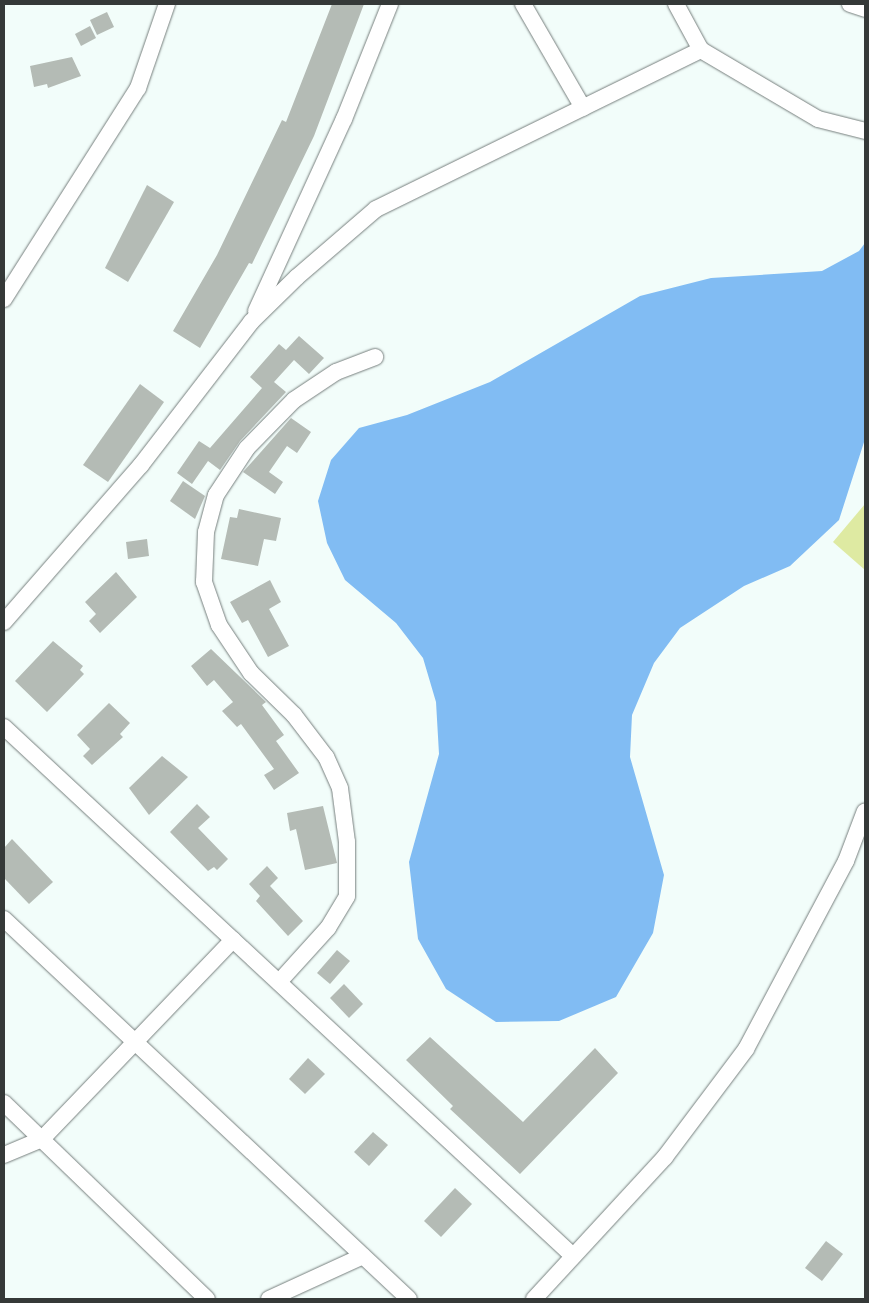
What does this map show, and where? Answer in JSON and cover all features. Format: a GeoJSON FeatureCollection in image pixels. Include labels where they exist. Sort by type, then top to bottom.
{"type":"FeatureCollection","features":[{"type":"Feature","properties":{"kind":"street"},"geometry":{"type":"LineString","coordinates":[[4,299],[138,88],[167,4]]}},
{"type":"Feature","properties":{"kind":"street"},"geometry":{"type":"LineString","coordinates":[[251,322],[344,118],[390,4]]}},
{"type":"Feature","properties":{"kind":"street"},"geometry":{"type":"LineString","coordinates":[[524,4],[583,108]]}},
{"type":"Feature","properties":{"kind":"street"},"geometry":{"type":"LineString","coordinates":[[676,4],[701,50],[818,120],[865,131]]}},
{"type":"Feature","properties":{"kind":"street"},"geometry":{"type":"LineString","coordinates":[[850,4],[865,9]]}},
{"type":"Feature","properties":{"kind":"street"},"geometry":{"type":"LineString","coordinates":[[4,622],[141,465],[251,322],[297,277],[376,209],[701,50]]}},
{"type":"Feature","properties":{"kind":"street"},"geometry":{"type":"LineString","coordinates":[[278,982],[328,928],[347,896],[347,842],[340,788],[326,757],[294,715],[251,673],[218,625],[204,582],[206,532],[216,495],[247,448],[294,400],[336,372],[375,357]]}},
{"type":"Feature","properties":{"kind":"street"},"geometry":{"type":"LineString","coordinates":[[4,727],[572,1255]]}},
{"type":"Feature","properties":{"kind":"street"},"geometry":{"type":"LineString","coordinates":[[534,1299],[572,1255],[665,1157],[746,1049],[846,861],[865,812]]}},
{"type":"Feature","properties":{"kind":"street"},"geometry":{"type":"LineString","coordinates":[[4,919],[409,1299]]}},
{"type":"Feature","properties":{"kind":"street"},"geometry":{"type":"LineString","coordinates":[[4,1155],[42,1139],[136,1044],[233,940]]}},
{"type":"Feature","properties":{"kind":"street"},"geometry":{"type":"LineString","coordinates":[[4,1103],[208,1299]]}},
{"type":"Feature","properties":{"kind":"street"},"geometry":{"type":"LineString","coordinates":[[269,1299],[363,1256]]}},
{"type":"Feature","properties":{"kind":"green space"},"geometry":{"type":"Polygon","coordinates":[[[865,504],[865,570],[833,542],[865,504]]]}},
{"type":"Feature","properties":{"kind":"water"},"geometry":{"type":"Polygon","coordinates":[[[865,243],[865,439],[839,520],[790,566],[744,586],[680,628],[654,663],[632,715],[630,757],[664,875],[653,933],[616,997],[559,1021],[496,1022],[446,989],[418,939],[409,862],[439,754],[436,702],[423,658],[396,623],[345,580],[327,543],[318,501],[331,460],[359,428],[407,415],[490,382],[640,296],[711,278],[822,271],[859,251],[865,243]]]}},
{"type":"Feature","properties":{"kind":"building"},"geometry":{"type":"Polygon","coordinates":[[[332,4],[364,4],[314,136],[252,264],[249,263],[200,348],[173,331],[217,255],[282,120],[286,122],[332,4]]]}},
{"type":"Feature","properties":{"kind":"building"},"geometry":{"type":"Polygon","coordinates":[[[107,12],[114,27],[97,35],[90,20],[107,12]]]}},
{"type":"Feature","properties":{"kind":"building"},"geometry":{"type":"Polygon","coordinates":[[[90,26],[96,38],[81,46],[75,34],[90,26]]]}},
{"type":"Feature","properties":{"kind":"building"},"geometry":{"type":"Polygon","coordinates":[[[72,57],[81,76],[48,88],[47,84],[34,87],[30,66],[72,57]]]}},
{"type":"Feature","properties":{"kind":"building"},"geometry":{"type":"Polygon","coordinates":[[[147,185],[174,202],[128,282],[105,268],[147,185]]]}},
{"type":"Feature","properties":{"kind":"building"},"geometry":{"type":"Polygon","coordinates":[[[299,336],[324,358],[309,374],[294,360],[274,382],[286,392],[240,441],[220,470],[208,461],[192,484],[177,473],[199,441],[210,448],[262,388],[250,377],[279,344],[286,350],[299,336]]]}},
{"type":"Feature","properties":{"kind":"building"},"geometry":{"type":"Polygon","coordinates":[[[140,384],[164,402],[108,482],[83,465],[140,384]]]}},
{"type":"Feature","properties":{"kind":"building"},"geometry":{"type":"Polygon","coordinates":[[[291,418],[311,432],[297,453],[287,446],[269,472],[283,482],[275,494],[243,472],[291,418]]]}},
{"type":"Feature","properties":{"kind":"building"},"geometry":{"type":"Polygon","coordinates":[[[183,481],[205,496],[195,519],[170,501],[183,481]]]}},
{"type":"Feature","properties":{"kind":"building"},"geometry":{"type":"Polygon","coordinates":[[[239,509],[281,518],[276,541],[264,539],[258,566],[221,559],[230,517],[237,518],[239,509]]]}},
{"type":"Feature","properties":{"kind":"building"},"geometry":{"type":"Polygon","coordinates":[[[147,539],[149,556],[128,559],[126,542],[147,539]]]}},
{"type":"Feature","properties":{"kind":"building"},"geometry":{"type":"Polygon","coordinates":[[[116,572],[137,597],[100,633],[89,621],[96,614],[85,602],[116,572]]]}},
{"type":"Feature","properties":{"kind":"building"},"geometry":{"type":"Polygon","coordinates":[[[270,580],[281,602],[269,609],[289,646],[268,657],[248,620],[242,623],[230,602],[270,580]]]}},
{"type":"Feature","properties":{"kind":"building"},"geometry":{"type":"Polygon","coordinates":[[[53,641],[83,666],[80,670],[84,674],[47,712],[15,681],[53,641]]]}},
{"type":"Feature","properties":{"kind":"building"},"geometry":{"type":"Polygon","coordinates":[[[211,649],[266,702],[262,705],[284,735],[276,741],[299,773],[274,790],[264,775],[274,769],[241,724],[237,727],[222,711],[233,702],[214,680],[207,686],[191,666],[211,649]]]}},
{"type":"Feature","properties":{"kind":"building"},"geometry":{"type":"Polygon","coordinates":[[[109,703],[130,723],[120,734],[123,737],[92,765],[83,756],[90,749],[77,735],[109,703]]]}},
{"type":"Feature","properties":{"kind":"building"},"geometry":{"type":"Polygon","coordinates":[[[162,756],[188,777],[149,815],[129,788],[162,756]]]}},
{"type":"Feature","properties":{"kind":"building"},"geometry":{"type":"Polygon","coordinates":[[[197,804],[210,817],[198,828],[228,859],[217,870],[214,867],[208,871],[170,832],[197,804]]]}},
{"type":"Feature","properties":{"kind":"building"},"geometry":{"type":"Polygon","coordinates":[[[323,806],[337,863],[305,870],[296,829],[290,831],[287,813],[323,806]]]}},
{"type":"Feature","properties":{"kind":"building"},"geometry":{"type":"Polygon","coordinates":[[[12,839],[53,882],[29,904],[4,878],[4,848],[12,839]]]}},
{"type":"Feature","properties":{"kind":"building"},"geometry":{"type":"Polygon","coordinates":[[[267,866],[278,878],[270,886],[303,921],[288,936],[256,901],[260,896],[249,884],[267,866]]]}},
{"type":"Feature","properties":{"kind":"building"},"geometry":{"type":"Polygon","coordinates":[[[337,950],[350,961],[330,984],[317,973],[337,950]]]}},
{"type":"Feature","properties":{"kind":"building"},"geometry":{"type":"Polygon","coordinates":[[[344,984],[363,1004],[349,1018],[330,998],[344,984]]]}},
{"type":"Feature","properties":{"kind":"building"},"geometry":{"type":"Polygon","coordinates":[[[430,1037],[523,1122],[595,1048],[618,1073],[520,1174],[450,1109],[453,1106],[406,1060],[430,1037]]]}},
{"type":"Feature","properties":{"kind":"building"},"geometry":{"type":"Polygon","coordinates":[[[308,1058],[325,1074],[305,1094],[289,1079],[308,1058]]]}},
{"type":"Feature","properties":{"kind":"building"},"geometry":{"type":"Polygon","coordinates":[[[373,1132],[388,1145],[369,1166],[354,1152],[373,1132]]]}},
{"type":"Feature","properties":{"kind":"building"},"geometry":{"type":"Polygon","coordinates":[[[455,1188],[472,1204],[441,1237],[424,1221],[455,1188]]]}},
{"type":"Feature","properties":{"kind":"building"},"geometry":{"type":"Polygon","coordinates":[[[826,1241],[843,1254],[822,1281],[805,1268],[826,1241]]]}}]}
